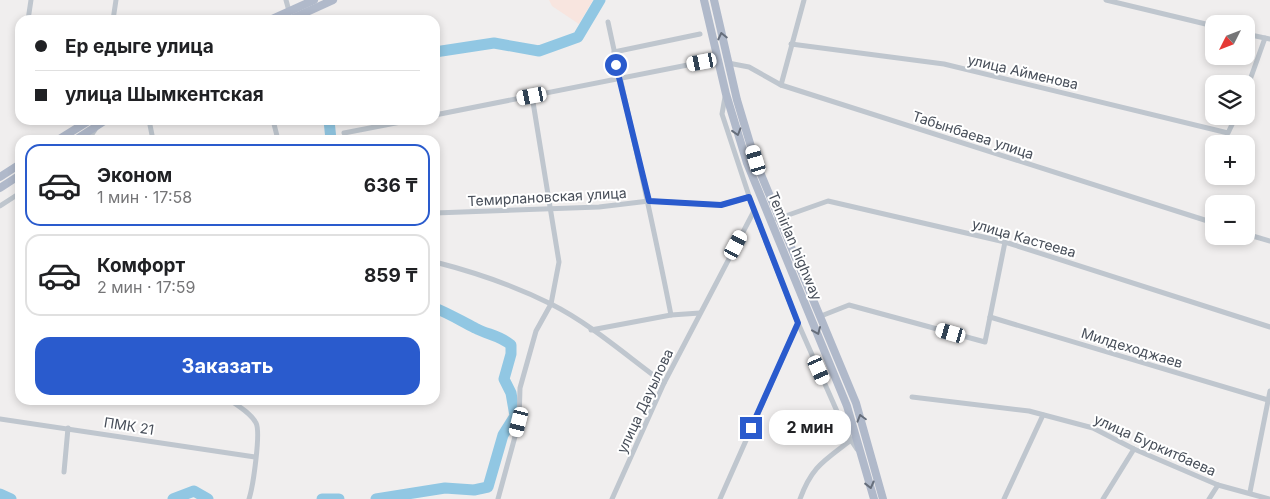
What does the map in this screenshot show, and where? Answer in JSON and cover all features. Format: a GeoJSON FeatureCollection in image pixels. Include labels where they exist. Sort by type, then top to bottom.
{"type":"FeatureCollection","features":[{"type":"Feature","properties":{"kind":"main road"},"geometry":{"type":"LineString","coordinates":[[281,15],[314,0]]}},
{"type":"Feature","properties":{"kind":"main road"},"geometry":{"type":"LineString","coordinates":[[300,15],[333,0]]}},
{"type":"Feature","properties":{"kind":"main road","name":"Temirlan highway"},"geometry":{"type":"LineString","coordinates":[[704,0],[726,94],[747,163],[847,406],[874,499]]}},
{"type":"Feature","properties":{"kind":"main road","name":"Temirlan highway"},"geometry":{"type":"LineString","coordinates":[[714,0],[737,100],[756,160],[856,403],[883,499]]}},
{"type":"Feature","properties":{"kind":"main road"},"geometry":{"type":"LineString","coordinates":[[66,135],[82,125]]}},
{"type":"Feature","properties":{"kind":"main road"},"geometry":{"type":"LineString","coordinates":[[83,135],[97,126]]}},
{"type":"Feature","properties":{"kind":"main road"},"geometry":{"type":"LineString","coordinates":[[0,177],[15,167]]}},
{"type":"Feature","properties":{"kind":"main road"},"geometry":{"type":"LineString","coordinates":[[0,188],[15,178]]}},
{"type":"Feature","properties":{"kind":"street"},"geometry":{"type":"LineString","coordinates":[[29,15],[32,0]]}},
{"type":"Feature","properties":{"kind":"street"},"geometry":{"type":"LineString","coordinates":[[114,15],[116,0]]}},
{"type":"Feature","properties":{"kind":"street"},"geometry":{"type":"LineString","coordinates":[[286,0],[289,11]]}},
{"type":"Feature","properties":{"kind":"street"},"geometry":{"type":"LineString","coordinates":[[781,85],[804,0]]}},
{"type":"Feature","properties":{"kind":"street"},"geometry":{"type":"LineString","coordinates":[[1106,0],[1205,24]]}},
{"type":"Feature","properties":{"kind":"street"},"geometry":{"type":"LineString","coordinates":[[608,22],[619,78],[649,201],[671,315]]}},
{"type":"Feature","properties":{"kind":"street"},"geometry":{"type":"LineString","coordinates":[[614,52],[700,34]]}},
{"type":"Feature","properties":{"kind":"street"},"geometry":{"type":"LineString","coordinates":[[1253,75],[1268,39],[1255,36]]}},
{"type":"Feature","properties":{"kind":"street","name":"улица Айменова"},"geometry":{"type":"LineString","coordinates":[[791,44],[944,64],[1228,133],[1232,125]]}},
{"type":"Feature","properties":{"kind":"street"},"geometry":{"type":"LineString","coordinates":[[440,114],[718,59]]}},
{"type":"Feature","properties":{"kind":"street","name":"Табынбаева улица"},"geometry":{"type":"LineString","coordinates":[[728,63],[749,67],[781,85],[1205,220]]}},
{"type":"Feature","properties":{"kind":"street"},"geometry":{"type":"LineString","coordinates":[[726,94],[722,114],[754,211],[798,323],[851,440],[863,456]]}},
{"type":"Feature","properties":{"kind":"street"},"geometry":{"type":"LineString","coordinates":[[500,498],[519,422],[520,388],[536,331],[551,304],[559,262],[532,96]]}},
{"type":"Feature","properties":{"kind":"street"},"geometry":{"type":"LineString","coordinates":[[344,133],[385,125]]}},
{"type":"Feature","properties":{"kind":"street"},"geometry":{"type":"LineString","coordinates":[[91,135],[97,126]]}},
{"type":"Feature","properties":{"kind":"street"},"geometry":{"type":"LineString","coordinates":[[0,206],[15,197]]}},
{"type":"Feature","properties":{"kind":"street","name":"Темирлановская улица"},"geometry":{"type":"LineString","coordinates":[[440,213],[550,210],[649,201],[721,205],[749,197]]}},
{"type":"Feature","properties":{"kind":"street","name":"улица Кастеева"},"geometry":{"type":"LineString","coordinates":[[770,222],[828,201],[1004,242],[1270,327]]}},
{"type":"Feature","properties":{"kind":"street","name":"улица Дауылова"},"geometry":{"type":"LineString","coordinates":[[612,499],[664,383],[754,211]]}},
{"type":"Feature","properties":{"kind":"street"},"geometry":{"type":"LineString","coordinates":[[1255,237],[1270,241]]}},
{"type":"Feature","properties":{"kind":"street"},"geometry":{"type":"LineString","coordinates":[[821,316],[849,304],[985,342],[1004,242]]}},
{"type":"Feature","properties":{"kind":"street"},"geometry":{"type":"LineString","coordinates":[[440,263],[468,270],[551,304],[591,330],[664,383]]}},
{"type":"Feature","properties":{"kind":"street"},"geometry":{"type":"LineString","coordinates":[[591,330],[671,315],[700,313]]}},
{"type":"Feature","properties":{"kind":"street","name":"Милдеходжаев"},"geometry":{"type":"LineString","coordinates":[[990,317],[1268,400]]}},
{"type":"Feature","properties":{"kind":"street"},"geometry":{"type":"LineString","coordinates":[[720,499],[798,323]]}},
{"type":"Feature","properties":{"kind":"street"},"geometry":{"type":"LineString","coordinates":[[1250,492],[1268,414],[1270,391]]}},
{"type":"Feature","properties":{"kind":"street","name":"улица Буркитбаева"},"geometry":{"type":"LineString","coordinates":[[912,397],[1043,415],[1094,428],[1134,449],[1218,485],[1250,492],[1269,499]]}},
{"type":"Feature","properties":{"kind":"street"},"geometry":{"type":"LineString","coordinates":[[236,405],[252,417],[258,425],[253,483],[249,499]]}},
{"type":"Feature","properties":{"kind":"street"},"geometry":{"type":"LineString","coordinates":[[1004,499],[1043,415]]}},
{"type":"Feature","properties":{"kind":"street","name":"ПМК 21"},"geometry":{"type":"LineString","coordinates":[[0,419],[255,457]]}},
{"type":"Feature","properties":{"kind":"street"},"geometry":{"type":"LineString","coordinates":[[64,472],[68,428]]}},
{"type":"Feature","properties":{"kind":"street"},"geometry":{"type":"LineString","coordinates":[[800,499],[808,478],[813,472],[851,440]]}},
{"type":"Feature","properties":{"kind":"street"},"geometry":{"type":"LineString","coordinates":[[1103,499],[1134,449]]}},
{"type":"Feature","properties":{"kind":"street"},"geometry":{"type":"LineString","coordinates":[[1209,499],[1218,485]]}},
{"type":"Feature","properties":{"kind":"shaded area"},"geometry":{"type":"Polygon","coordinates":[[[549,0],[593,0],[579,24],[552,6],[549,0]]]}},
{"type":"Feature","properties":{"kind":"waterway"},"geometry":{"type":"LineString","coordinates":[[440,51],[494,43],[539,51],[578,37],[600,0]]}},
{"type":"Feature","properties":{"kind":"waterway"},"geometry":{"type":"LineString","coordinates":[[330,125],[330,135]]}},
{"type":"Feature","properties":{"kind":"waterway"},"geometry":{"type":"LineString","coordinates":[[376,499],[445,488],[474,490],[488,487],[503,435],[515,416],[511,393],[504,379],[511,354],[511,345],[440,310]]}},
{"type":"Feature","properties":{"kind":"waterway"},"geometry":{"type":"LineString","coordinates":[[173,499],[194,491],[208,499]]}},
{"type":"Feature","properties":{"kind":"waterway"},"geometry":{"type":"LineString","coordinates":[[0,494],[11,499]]}},
{"type":"Feature","properties":{"kind":"waterway"},"geometry":{"type":"LineString","coordinates":[[322,499],[339,499]]}},
{"type":"Feature","properties":{"kind":"route"},"geometry":{"type":"LineString","coordinates":[[616,65],[649,201],[681,205],[721,205],[749,197],[798,323],[751,428]]}}]}
